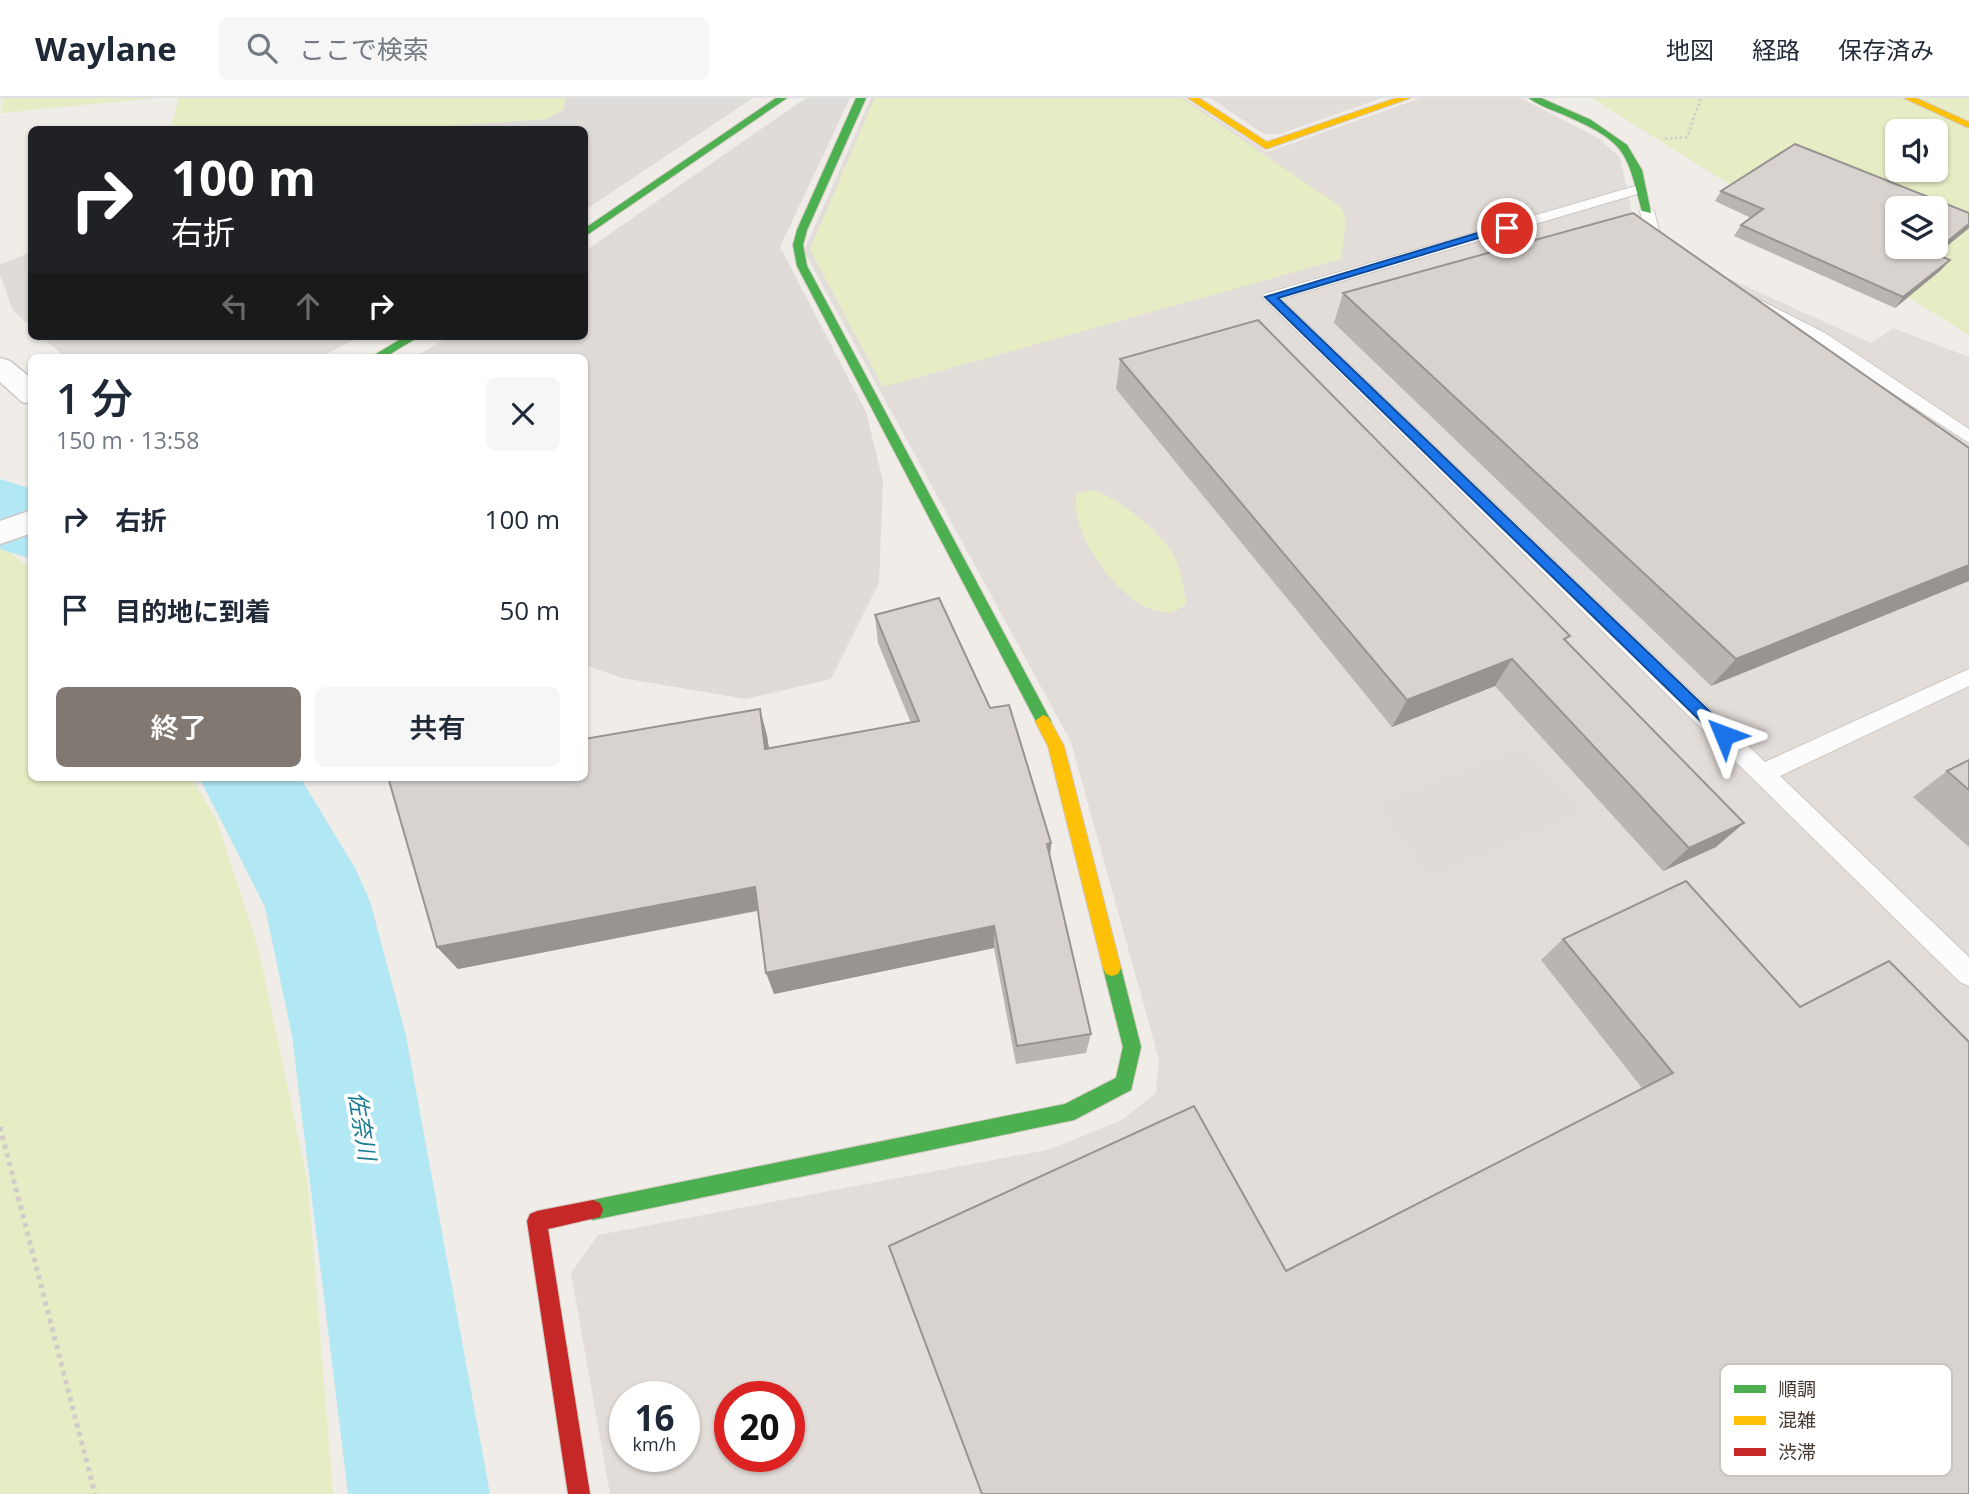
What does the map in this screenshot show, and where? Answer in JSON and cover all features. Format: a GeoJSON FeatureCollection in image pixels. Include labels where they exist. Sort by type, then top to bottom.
{"type":"FeatureCollection","features":[{"type":"Feature","properties":{"kind":"street"},"geometry":{"type":"LineString","coordinates":[[588,231],[782,98]]}},
{"type":"Feature","properties":{"kind":"street"},"geometry":{"type":"LineString","coordinates":[[579,1494],[537,1221],[1067,1113],[1124,1084],[1132,1047],[1056,746],[802,266],[798,245],[802,230],[860,98]]}},
{"type":"Feature","properties":{"kind":"street"},"geometry":{"type":"LineString","coordinates":[[1193,98],[1266,146],[1405,98]]}},
{"type":"Feature","properties":{"kind":"street"},"geometry":{"type":"LineString","coordinates":[[1534,98],[1624,148],[1633,159],[1647,211]]}},
{"type":"Feature","properties":{"kind":"street"},"geometry":{"type":"LineString","coordinates":[[1909,98],[1969,125]]}},
{"type":"Feature","properties":{"kind":"street"},"geometry":{"type":"LineString","coordinates":[[382,354],[407,340]]}},
{"type":"Feature","properties":{"kind":"street"},"geometry":{"type":"LineString","coordinates":[[0,367],[28,392]]}},
{"type":"Feature","properties":{"kind":"street"},"geometry":{"type":"LineString","coordinates":[[0,533],[28,522]]}},
{"type":"Feature","properties":{"kind":"lane"},"geometry":{"type":"LineString","coordinates":[[1639,189],[1270,297],[1969,974]]}},
{"type":"Feature","properties":{"kind":"lane"},"geometry":{"type":"LineString","coordinates":[[1647,211],[1654,239],[1677,260]]}},
{"type":"Feature","properties":{"kind":"lane"},"geometry":{"type":"LineString","coordinates":[[1732,290],[1819,337],[1969,437]]}},
{"type":"Feature","properties":{"kind":"lane"},"geometry":{"type":"LineString","coordinates":[[1764,773],[1969,677]]}},
{"type":"Feature","properties":{"kind":"path"},"geometry":{"type":"LineString","coordinates":[[0,1127],[95,1494]]}},
{"type":"Feature","properties":{"kind":"shaded area"},"geometry":{"type":"Polygon","coordinates":[[[566,98],[753,98],[588,208],[588,126],[449,126],[547,119],[563,110],[566,98]]]}},
{"type":"Feature","properties":{"kind":"shaded area"},"geometry":{"type":"Polygon","coordinates":[[[806,98],[850,98],[780,247],[866,412],[883,481],[879,583],[831,679],[746,699],[622,678],[588,666],[588,354],[420,354],[443,340],[588,340],[588,249],[806,98]]]}},
{"type":"Feature","properties":{"kind":"shaded area"},"geometry":{"type":"Polygon","coordinates":[[[871,98],[1184,98],[1267,152],[1421,98],[1521,98],[1598,138],[1620,157],[1632,213],[1690,261],[1871,343],[1893,328],[1969,357],[1969,1494],[610,1494],[571,1273],[598,1235],[1051,1149],[1122,1120],[1156,1093],[1159,1060],[1071,742],[804,251],[871,98]]]}},
{"type":"Feature","properties":{"kind":"shaded area"},"geometry":{"type":"Polygon","coordinates":[[[1210,98],[1382,98],[1280,134],[1264,134],[1210,98]]]}},
{"type":"Feature","properties":{"kind":"shaded area"},"geometry":{"type":"Polygon","coordinates":[[[28,253],[28,324],[13,310],[0,275],[0,265],[28,253]]]}},
{"type":"Feature","properties":{"kind":"shaded area"},"geometry":{"type":"Polygon","coordinates":[[[46,340],[354,340],[326,354],[62,354],[46,340]]]}},
{"type":"Feature","properties":{"kind":"shaded area"},"geometry":{"type":"Polygon","coordinates":[[[1522,746],[1581,812],[1431,877],[1376,805],[1522,746]]]}},
{"type":"Feature","properties":{"kind":"green space"},"geometry":{"type":"Polygon","coordinates":[[[4,98],[157,98],[0,113],[4,98]]]}},
{"type":"Feature","properties":{"kind":"green space"},"geometry":{"type":"Polygon","coordinates":[[[179,98],[566,98],[563,110],[546,120],[463,126],[171,126],[179,98]]]}},
{"type":"Feature","properties":{"kind":"green space"},"geometry":{"type":"Polygon","coordinates":[[[875,98],[1181,98],[1341,207],[1346,219],[1341,259],[883,387],[810,249],[875,98]]]}},
{"type":"Feature","properties":{"kind":"green space"},"geometry":{"type":"Polygon","coordinates":[[[1592,98],[1969,98],[1969,336],[1959,329],[1592,98]]]}},
{"type":"Feature","properties":{"kind":"green space"},"geometry":{"type":"Polygon","coordinates":[[[1092,490],[1129,510],[1164,542],[1178,565],[1186,603],[1171,612],[1153,610],[1134,599],[1115,582],[1098,561],[1085,538],[1077,515],[1077,494],[1092,490]]]}},
{"type":"Feature","properties":{"kind":"green space"},"geometry":{"type":"Polygon","coordinates":[[[4,547],[28,567],[28,781],[193,781],[217,821],[259,951],[308,1184],[333,1494],[0,1494],[0,548],[4,547]]]}},
{"type":"Feature","properties":{"kind":"building"},"geometry":{"type":"Polygon","coordinates":[[[1795,144],[1885,180],[1885,182],[1926,196],[1885,196],[1885,259],[1950,260],[1903,297],[1741,225],[1763,209],[1721,191],[1795,144]]]}},
{"type":"Feature","properties":{"kind":"building"},"geometry":{"type":"Polygon","coordinates":[[[1948,205],[1969,213],[1969,224],[1948,241],[1948,205]]]}},
{"type":"Feature","properties":{"kind":"building"},"geometry":{"type":"Polygon","coordinates":[[[1633,213],[1969,448],[1969,565],[1736,659],[1343,293],[1633,213]]]}},
{"type":"Feature","properties":{"kind":"building"},"geometry":{"type":"Polygon","coordinates":[[[1258,320],[1570,636],[1564,639],[1744,823],[1689,848],[1512,659],[1407,700],[1120,359],[1258,320]]]}},
{"type":"Feature","properties":{"kind":"building"},"geometry":{"type":"Polygon","coordinates":[[[939,598],[990,708],[1009,705],[1051,843],[1047,844],[1091,1034],[1017,1046],[994,926],[766,973],[755,887],[437,947],[389,781],[588,781],[588,738],[760,709],[765,749],[919,721],[875,615],[939,598]]]}},
{"type":"Feature","properties":{"kind":"building"},"geometry":{"type":"Polygon","coordinates":[[[1969,760],[1969,790],[1947,771],[1969,760]]]}},
{"type":"Feature","properties":{"kind":"building"},"geometry":{"type":"Polygon","coordinates":[[[1686,881],[1800,1007],[1889,961],[1969,1042],[1969,1494],[982,1494],[889,1246],[1194,1106],[1286,1271],[1673,1073],[1563,939],[1686,881]]]}},
{"type":"Feature","properties":{"kind":"waterway","name":"佐奈川"},"geometry":{"type":"LineString","coordinates":[[0,507],[28,527]]}},
{"type":"Feature","properties":{"kind":"waterway","name":"佐奈川"},"geometry":{"type":"LineString","coordinates":[[250,781],[317,901],[349,1036],[419,1494]]}},
{"type":"Feature","properties":{"kind":"traffic: fast"},"geometry":{"type":"LineString","coordinates":[[588,231],[782,98]]}},
{"type":"Feature","properties":{"kind":"traffic: fast"},"geometry":{"type":"LineString","coordinates":[[861,98],[802,230],[798,245],[802,266],[1043,721]]}},
{"type":"Feature","properties":{"kind":"traffic: fast"},"geometry":{"type":"LineString","coordinates":[[1534,98],[1601,129],[1624,147],[1637,170],[1647,211]]}},
{"type":"Feature","properties":{"kind":"traffic: fast"},"geometry":{"type":"LineString","coordinates":[[382,354],[407,340]]}},
{"type":"Feature","properties":{"kind":"traffic: fast"},"geometry":{"type":"LineString","coordinates":[[593,1210],[1067,1113],[1124,1084],[1132,1047],[1112,968]]}},
{"type":"Feature","properties":{"kind":"traffic: slow"},"geometry":{"type":"LineString","coordinates":[[1193,98],[1266,146],[1405,98]]}},
{"type":"Feature","properties":{"kind":"traffic: slow"},"geometry":{"type":"LineString","coordinates":[[1909,98],[1969,125]]}},
{"type":"Feature","properties":{"kind":"traffic: slow"},"geometry":{"type":"LineString","coordinates":[[1043,721],[1056,746],[1112,968]]}},
{"type":"Feature","properties":{"kind":"traffic: jam"},"geometry":{"type":"LineString","coordinates":[[579,1494],[537,1221],[593,1210]]}},
{"type":"Feature","properties":{"kind":"route"},"geometry":{"type":"LineString","coordinates":[[1507,228],[1270,297],[1724,735]]}}]}
